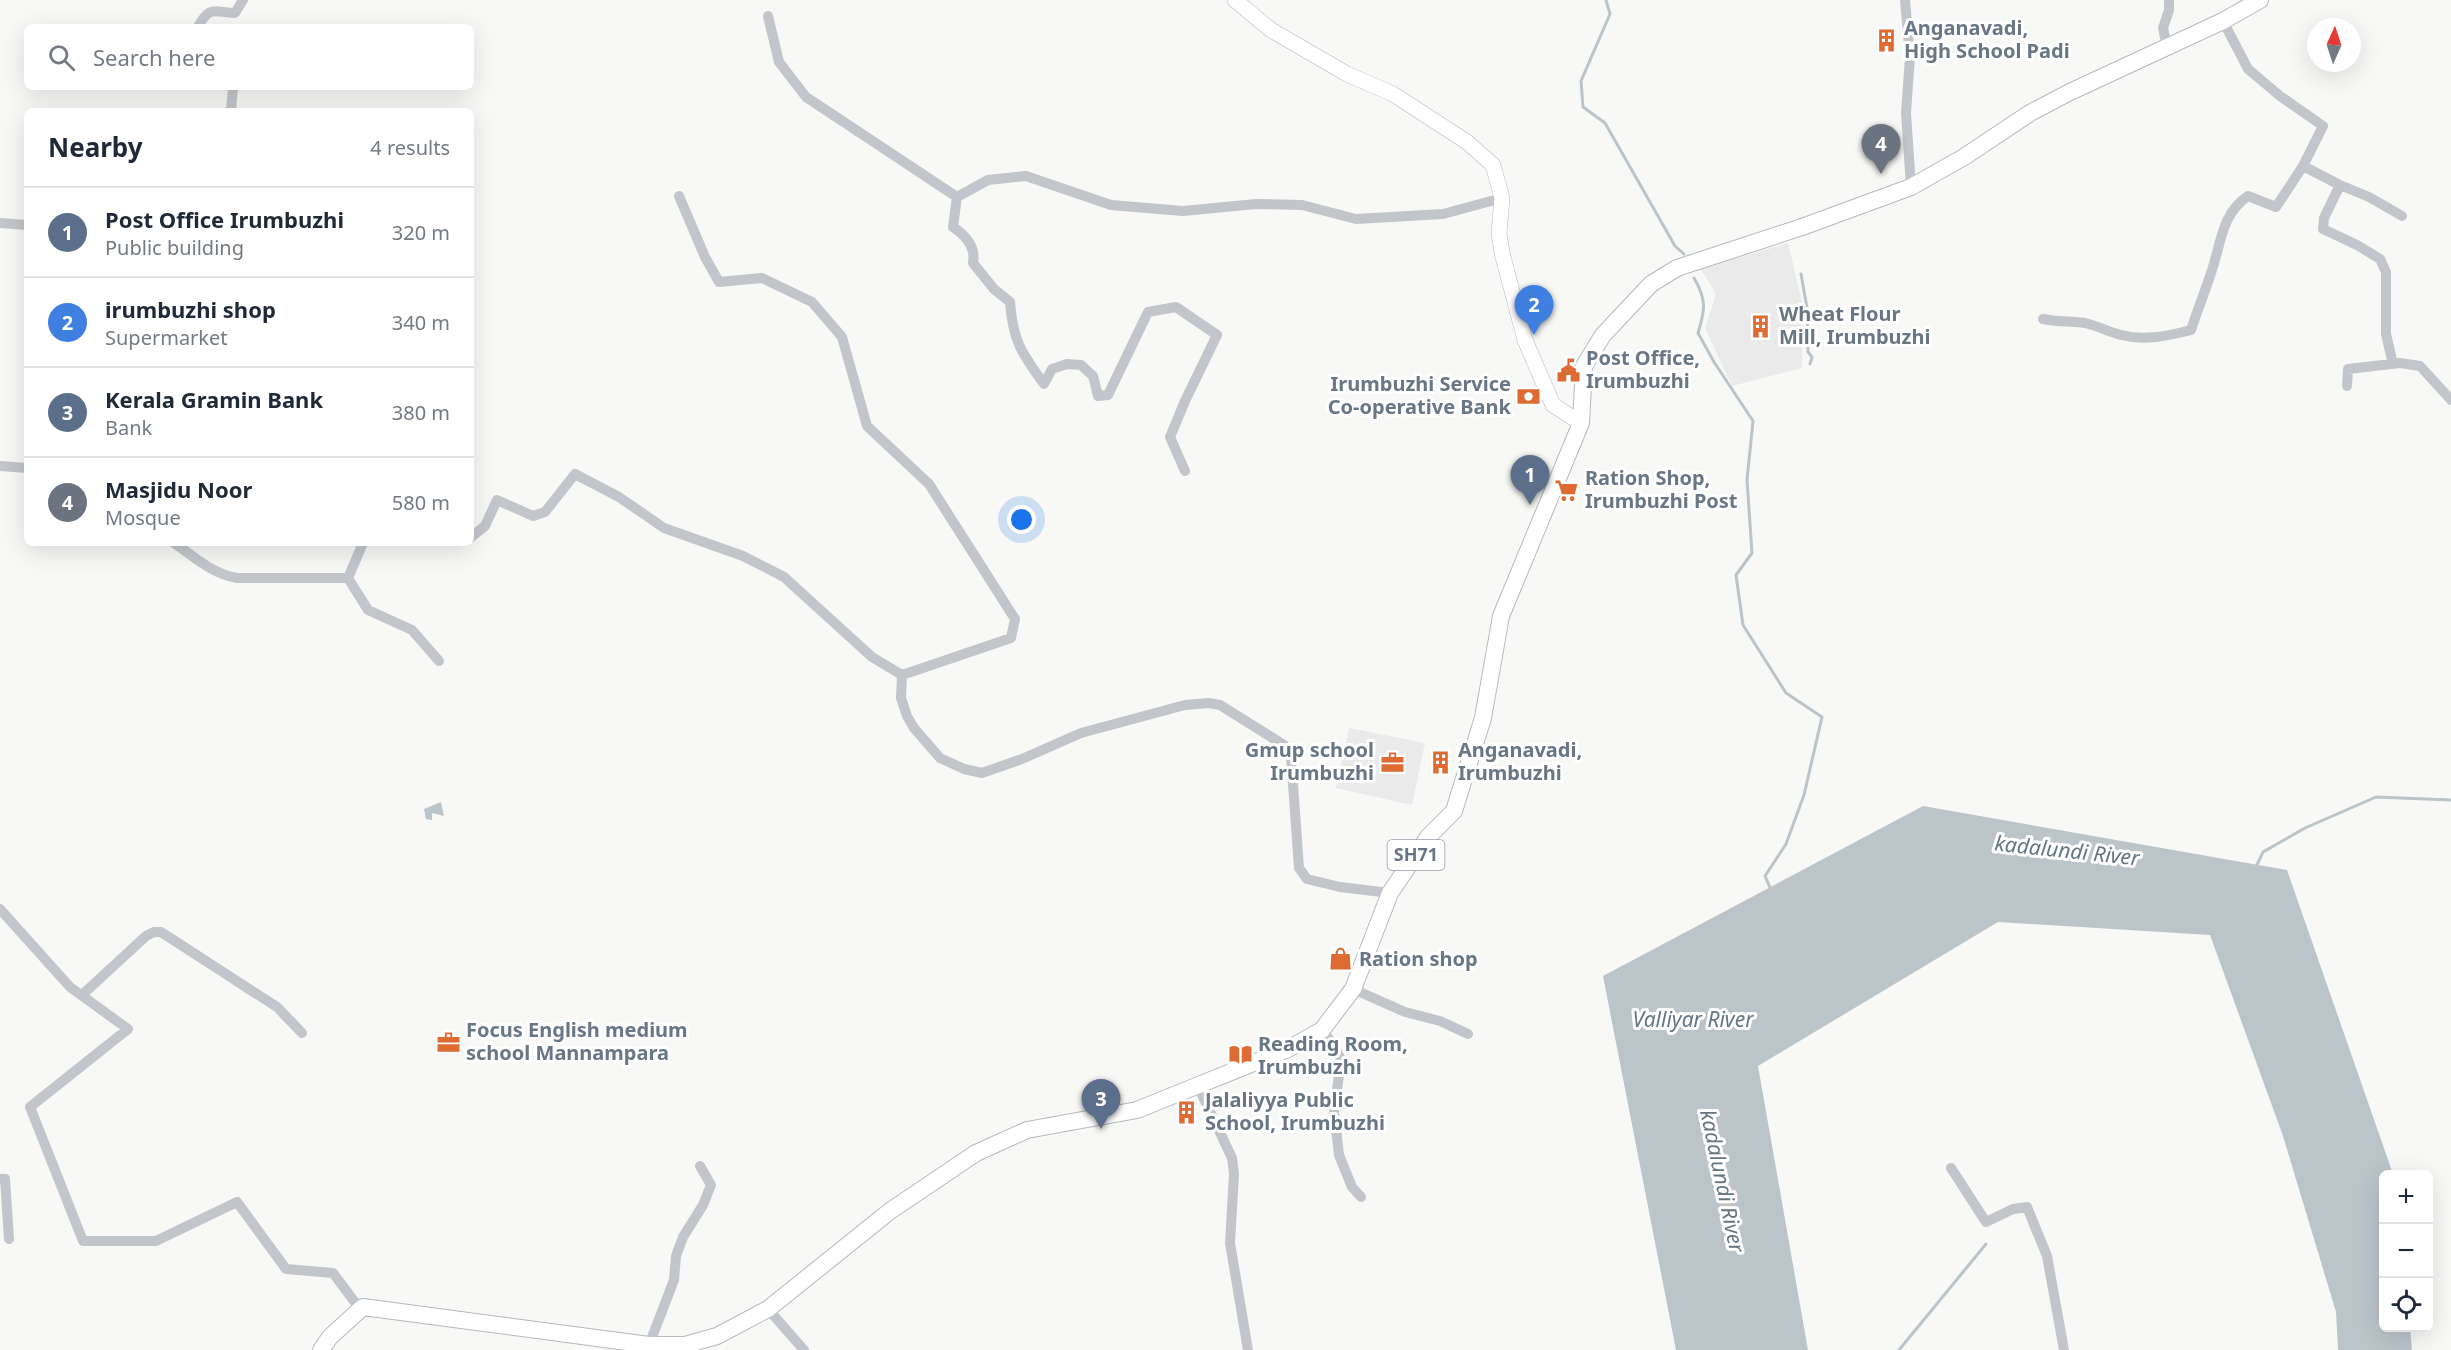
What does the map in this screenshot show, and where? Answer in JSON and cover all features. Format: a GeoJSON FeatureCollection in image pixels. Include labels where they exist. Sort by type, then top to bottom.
{"type":"FeatureCollection","features":[{"type":"Feature","properties":{"kind":"main road"},"geometry":{"type":"LineString","coordinates":[[1235,0],[1271,30],[1347,74],[1393,94],[1467,142],[1493,165],[1502,198],[1499,233],[1525,340],[1553,405],[1581,423]]}},
{"type":"Feature","properties":{"kind":"main road","name":"SH71"},"geometry":{"type":"LineString","coordinates":[[360,1310],[363,1307],[650,1345],[685,1345],[717,1336],[768,1309],[890,1211],[976,1153],[1027,1130],[1137,1110],[1288,1049],[1322,1030],[1353,989],[1390,893],[1428,837],[1454,811],[1483,718],[1501,616],[1581,423],[1584,366],[1603,335],[1651,284],[1677,268],[1802,227],[1911,187],[1964,157],[2030,113],[2223,21],[2260,0]]}},
{"type":"Feature","properties":{"kind":"main road"},"geometry":{"type":"LineString","coordinates":[[321,1350],[330,1337],[360,1310]]}},
{"type":"Feature","properties":{"kind":"street"},"geometry":{"type":"LineString","coordinates":[[200,24],[205,14],[212,10],[235,14],[243,0]]}},
{"type":"Feature","properties":{"kind":"street"},"geometry":{"type":"LineString","coordinates":[[1905,0],[1910,57],[1906,113],[1911,187]]}},
{"type":"Feature","properties":{"kind":"street"},"geometry":{"type":"LineString","coordinates":[[2167,48],[2163,28],[2169,10],[2169,0]]}},
{"type":"Feature","properties":{"kind":"street"},"geometry":{"type":"LineString","coordinates":[[768,16],[779,62],[806,97],[957,197]]}},
{"type":"Feature","properties":{"kind":"street"},"geometry":{"type":"LineString","coordinates":[[2043,319],[2085,324],[2139,339],[2170,336],[2191,330],[2212,273],[2220,235],[2236,204],[2248,196],[2276,207],[2303,166],[2323,126],[2248,69],[2223,21]]}},
{"type":"Feature","properties":{"kind":"street"},"geometry":{"type":"LineString","coordinates":[[231,108],[233,90]]}},
{"type":"Feature","properties":{"kind":"street"},"geometry":{"type":"LineString","coordinates":[[2303,166],[2369,197],[2402,216]]}},
{"type":"Feature","properties":{"kind":"street"},"geometry":{"type":"LineString","coordinates":[[957,197],[988,180],[1026,176],[1111,205],[1183,211],[1256,204],[1302,206],[1356,219],[1443,214],[1502,198]]}},
{"type":"Feature","properties":{"kind":"street"},"geometry":{"type":"LineString","coordinates":[[2340,185],[2324,218],[2323,229],[2357,245],[2379,259],[2386,272],[2386,334],[2393,364]]}},
{"type":"Feature","properties":{"kind":"street"},"geometry":{"type":"LineString","coordinates":[[474,535],[485,526],[497,500],[533,516],[545,512],[576,474],[619,497],[664,528],[743,556],[784,577],[872,657],[902,675],[1011,638],[1015,619],[929,484],[867,426],[842,337],[812,302],[779,284],[762,278],[719,282],[705,257],[679,196]]}},
{"type":"Feature","properties":{"kind":"street"},"geometry":{"type":"LineString","coordinates":[[957,197],[953,227],[963,234],[975,253],[973,263],[994,289],[1010,302],[1012,327],[1018,346],[1044,384],[1052,369],[1067,364],[1082,365],[1093,376],[1098,396],[1108,395],[1148,312],[1176,307],[1217,335],[1185,400],[1170,437],[1185,471]]}},
{"type":"Feature","properties":{"kind":"street"},"geometry":{"type":"LineString","coordinates":[[0,223],[24,225]]}},
{"type":"Feature","properties":{"kind":"street"},"geometry":{"type":"LineString","coordinates":[[2347,386],[2348,369],[2393,364],[2420,366],[2451,400]]}},
{"type":"Feature","properties":{"kind":"street"},"geometry":{"type":"LineString","coordinates":[[0,466],[24,468]]}},
{"type":"Feature","properties":{"kind":"street"},"geometry":{"type":"LineString","coordinates":[[178,546],[225,576],[237,578],[348,578]]}},
{"type":"Feature","properties":{"kind":"street"},"geometry":{"type":"LineString","coordinates":[[348,578],[362,546]]}},
{"type":"Feature","properties":{"kind":"street"},"geometry":{"type":"LineString","coordinates":[[348,578],[368,610],[412,630],[439,661]]}},
{"type":"Feature","properties":{"kind":"street"},"geometry":{"type":"LineString","coordinates":[[902,675],[901,698],[914,728],[940,758],[964,769],[982,773],[1022,759],[1081,733],[1185,705],[1220,705],[1284,745],[1291,756],[1299,868],[1307,879],[1340,887],[1390,893]]}},
{"type":"Feature","properties":{"kind":"street"},"geometry":{"type":"LineString","coordinates":[[0,909],[70,987],[128,1029],[30,1107],[83,1241],[156,1241],[237,1202],[286,1269],[333,1273],[360,1310]]}},
{"type":"Feature","properties":{"kind":"street"},"geometry":{"type":"LineString","coordinates":[[82,996],[146,936],[154,932],[161,932],[277,1007],[302,1033]]}},
{"type":"Feature","properties":{"kind":"street"},"geometry":{"type":"LineString","coordinates":[[1353,989],[1405,1012],[1440,1021],[1468,1034]]}},
{"type":"Feature","properties":{"kind":"street"},"geometry":{"type":"LineString","coordinates":[[1322,1030],[1334,1045],[1341,1060],[1334,1112],[1339,1155],[1352,1187],[1361,1197]]}},
{"type":"Feature","properties":{"kind":"street"},"geometry":{"type":"LineString","coordinates":[[1197,1084],[1232,1158],[1234,1174],[1230,1243],[1248,1350]]}},
{"type":"Feature","properties":{"kind":"street"},"geometry":{"type":"LineString","coordinates":[[650,1345],[674,1280],[676,1256],[683,1237],[703,1205],[711,1185],[700,1166]]}},
{"type":"Feature","properties":{"kind":"street"},"geometry":{"type":"LineString","coordinates":[[1951,1168],[1986,1222],[2013,1209],[2027,1208],[2047,1256],[2064,1350]]}},
{"type":"Feature","properties":{"kind":"street"},"geometry":{"type":"LineString","coordinates":[[0,1179],[6,1179],[9,1239]]}},
{"type":"Feature","properties":{"kind":"street"},"geometry":{"type":"LineString","coordinates":[[768,1309],[804,1350]]}},
{"type":"Feature","properties":{"kind":"shaded area"},"geometry":{"type":"Polygon","coordinates":[[[1788,243],[1803,306],[1802,368],[1732,386],[1705,328],[1716,294],[1701,269],[1788,243]]]}},
{"type":"Feature","properties":{"kind":"shaded area"},"geometry":{"type":"Polygon","coordinates":[[[1349,728],[1425,743],[1412,805],[1336,788],[1349,728]]]}},
{"type":"Feature","properties":{"kind":"water"},"geometry":{"type":"Polygon","coordinates":[[[441,802],[444,816],[432,813],[432,820],[426,819],[424,809],[441,802]]]}},
{"type":"Feature","properties":{"kind":"water","name":"Valliyar River"},"geometry":{"type":"Polygon","coordinates":[[[1923,806],[2287,870],[2392,1170],[2379,1170],[2379,1332],[2410,1332],[2412,1350],[2338,1350],[2336,1312],[2283,1136],[2210,935],[1998,922],[1758,1066],[1808,1350],[1676,1350],[1603,976],[1923,806]]]}},
{"type":"Feature","properties":{"kind":"waterway"},"geometry":{"type":"LineString","coordinates":[[1606,0],[1610,14],[1581,81],[1583,107],[1605,123],[1675,246],[1684,254]]}},
{"type":"Feature","properties":{"kind":"waterway"},"geometry":{"type":"LineString","coordinates":[[1801,274],[1807,308],[1808,352],[1812,357],[1810,364]]}},
{"type":"Feature","properties":{"kind":"waterway"},"geometry":{"type":"LineString","coordinates":[[1694,278],[1703,299],[1698,333],[1714,362],[1753,421],[1747,480],[1752,553],[1736,575],[1743,625],[1786,693],[1822,717],[1804,795],[1786,844],[1765,876],[1771,890]]}},
{"type":"Feature","properties":{"kind":"waterway"},"geometry":{"type":"LineString","coordinates":[[2256,867],[2263,852],[2305,828],[2376,797],[2451,800]]}},
{"type":"Feature","properties":{"kind":"waterway"},"geometry":{"type":"LineString","coordinates":[[1899,1350],[1986,1244]]}},
{"type":"Feature","properties":{"kind":"place","name":"Anganavadi, High School Padi"},"geometry":{"type":"Point","coordinates":[1886,40]}},
{"type":"Feature","properties":{"kind":"place","name":"Masjidu Noor"},"geometry":{"type":"Point","coordinates":[1881,174]}},
{"type":"Feature","properties":{"kind":"place","name":"Wheat Flour Mill, Irumbuzhi"},"geometry":{"type":"Point","coordinates":[1761,326]}},
{"type":"Feature","properties":{"kind":"place","name":"irumbuzhi shop"},"geometry":{"type":"Point","coordinates":[1534,335]}},
{"type":"Feature","properties":{"kind":"place","name":"Post Office, Irumbuzhi"},"geometry":{"type":"Point","coordinates":[1568,370]}},
{"type":"Feature","properties":{"kind":"place","name":"Irumbuzhi Service Co-operative Bank"},"geometry":{"type":"Point","coordinates":[1529,396]}},
{"type":"Feature","properties":{"kind":"place","name":"Ration Shop, Irumbuzhi Post"},"geometry":{"type":"Point","coordinates":[1567,490]}},
{"type":"Feature","properties":{"kind":"place","name":"Post Office Irumbuzhi"},"geometry":{"type":"Point","coordinates":[1530,505]}},
{"type":"Feature","properties":{"kind":"place","name":"Gmup school Irumbuzhi"},"geometry":{"type":"Point","coordinates":[1392,762]}},
{"type":"Feature","properties":{"kind":"place","name":"Anganavadi, Irumbuzhi"},"geometry":{"type":"Point","coordinates":[1440,762]}},
{"type":"Feature","properties":{"kind":"place","name":"Ration shop"},"geometry":{"type":"Point","coordinates":[1341,959]}},
{"type":"Feature","properties":{"kind":"place","name":"Focus English medium school Mannampara"},"geometry":{"type":"Point","coordinates":[448,1042]}},
{"type":"Feature","properties":{"kind":"place","name":"Reading Room, Irumbuzhi"},"geometry":{"type":"Point","coordinates":[1240,1055]}},
{"type":"Feature","properties":{"kind":"place","name":"Jalaliyya Public School, Irumbuzhi"},"geometry":{"type":"Point","coordinates":[1187,1112]}},
{"type":"Feature","properties":{"kind":"place","name":"Kerala Gramin Bank"},"geometry":{"type":"Point","coordinates":[1101,1129]}},
{"type":"Feature","properties":{"kind":"water label","name":"kadalundi River"},"geometry":{"type":"Point","coordinates":[2067,851]}},
{"type":"Feature","properties":{"kind":"water label","name":"kadalundi River"},"geometry":{"type":"Point","coordinates":[1722,1181]}}]}
